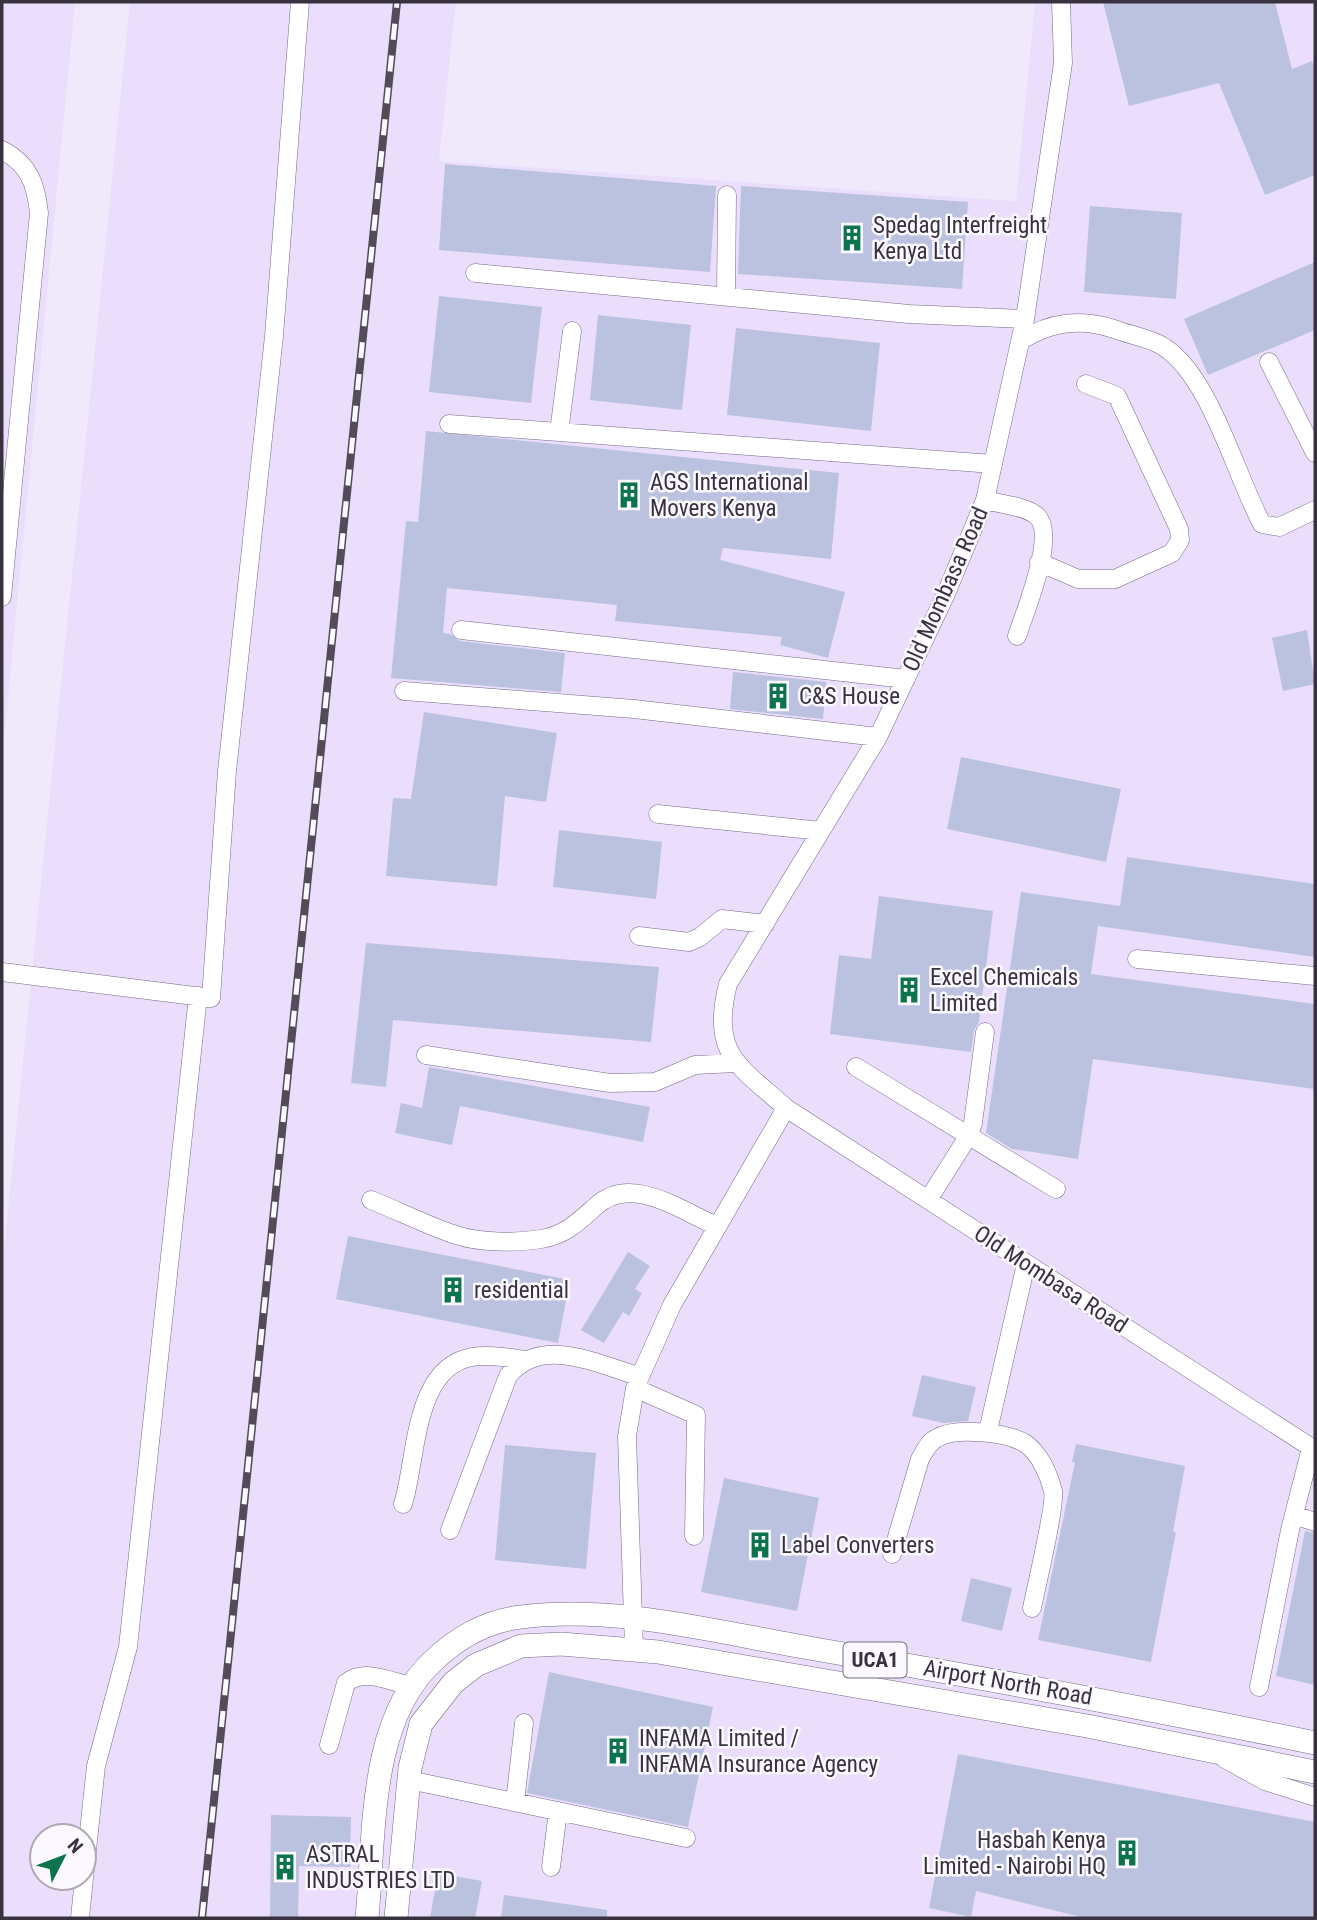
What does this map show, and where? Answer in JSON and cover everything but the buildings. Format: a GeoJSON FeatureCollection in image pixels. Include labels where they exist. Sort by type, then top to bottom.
{"type":"FeatureCollection","features":[{"type":"Feature","properties":{"kind":"main road"},"geometry":{"type":"LineString","coordinates":[[367,1918],[386,1743],[397,1708],[410,1686],[446,1649],[488,1624],[545,1614],[632,1619]]}},
{"type":"Feature","properties":{"kind":"main road","name":"Airport North Road"},"geometry":{"type":"LineString","coordinates":[[632,1619],[1092,1697],[1315,1743]]}},
{"type":"Feature","properties":{"kind":"main road"},"geometry":{"type":"LineString","coordinates":[[396,1918],[409,1780],[421,1724],[453,1683],[476,1665],[508,1649],[561,1644],[634,1648]]}},
{"type":"Feature","properties":{"kind":"main road","name":"Airport North Road"},"geometry":{"type":"LineString","coordinates":[[634,1648],[1087,1726],[1315,1772]]}},
{"type":"Feature","properties":{"kind":"main road"},"geometry":{"type":"LineString","coordinates":[[1087,1726],[1092,1697]]}},
{"type":"Feature","properties":{"kind":"lane"},"geometry":{"type":"LineString","coordinates":[[2,972],[211,998],[227,771],[274,336],[300,2]]}},
{"type":"Feature","properties":{"kind":"lane","name":"Old Mombasa Road"},"geometry":{"type":"LineString","coordinates":[[1061,2],[1063,63],[1022,340],[985,500],[878,737],[728,985],[720,1012],[722,1036],[736,1063],[786,1108],[1313,1449]]}},
{"type":"Feature","properties":{"kind":"lane"},"geometry":{"type":"LineString","coordinates":[[2,150],[22,162],[36,184],[39,213],[2,597]]}},
{"type":"Feature","properties":{"kind":"lane"},"geometry":{"type":"LineString","coordinates":[[726,296],[727,195]]}},
{"type":"Feature","properties":{"kind":"lane"},"geometry":{"type":"LineString","coordinates":[[475,273],[909,314],[1025,320]]}},
{"type":"Feature","properties":{"kind":"lane"},"geometry":{"type":"LineString","coordinates":[[1022,340],[1056,323],[1104,326],[1163,346],[1185,367],[1200,389],[1262,524],[1279,527],[1315,510]]}},
{"type":"Feature","properties":{"kind":"lane"},"geometry":{"type":"LineString","coordinates":[[559,432],[572,331]]}},
{"type":"Feature","properties":{"kind":"lane"},"geometry":{"type":"LineString","coordinates":[[1269,362],[1315,453]]}},
{"type":"Feature","properties":{"kind":"lane"},"geometry":{"type":"LineString","coordinates":[[1039,562],[1078,579],[1115,579],[1172,553],[1180,540],[1179,529],[1117,396],[1086,384]]}},
{"type":"Feature","properties":{"kind":"lane"},"geometry":{"type":"LineString","coordinates":[[449,424],[993,464]]}},
{"type":"Feature","properties":{"kind":"lane"},"geometry":{"type":"LineString","coordinates":[[985,500],[1032,512],[1039,517],[1045,533],[1017,636]]}},
{"type":"Feature","properties":{"kind":"lane"},"geometry":{"type":"LineString","coordinates":[[461,630],[906,678]]}},
{"type":"Feature","properties":{"kind":"lane"},"geometry":{"type":"LineString","coordinates":[[404,691],[634,709],[878,737]]}},
{"type":"Feature","properties":{"kind":"lane"},"geometry":{"type":"LineString","coordinates":[[658,814],[821,831]]}},
{"type":"Feature","properties":{"kind":"lane"},"geometry":{"type":"LineString","coordinates":[[639,936],[689,942],[700,937],[722,919],[765,923]]}},
{"type":"Feature","properties":{"kind":"lane"},"geometry":{"type":"LineString","coordinates":[[1137,959],[1315,976]]}},
{"type":"Feature","properties":{"kind":"lane"},"geometry":{"type":"LineString","coordinates":[[90,1822],[96,1766],[128,1647],[198,996]]}},
{"type":"Feature","properties":{"kind":"lane"},"geometry":{"type":"LineString","coordinates":[[928,1200],[969,1135],[975,1113],[985,1032]]}},
{"type":"Feature","properties":{"kind":"lane"},"geometry":{"type":"LineString","coordinates":[[426,1055],[610,1083],[655,1082],[695,1065],[736,1063]]}},
{"type":"Feature","properties":{"kind":"lane"},"geometry":{"type":"LineString","coordinates":[[856,1067],[1056,1189]]}},
{"type":"Feature","properties":{"kind":"lane"},"geometry":{"type":"LineString","coordinates":[[634,1648],[627,1436],[636,1382],[672,1305],[786,1108]]}},
{"type":"Feature","properties":{"kind":"lane"},"geometry":{"type":"LineString","coordinates":[[372,1200],[455,1235],[473,1239],[538,1239],[559,1235],[570,1230],[604,1198],[630,1190],[717,1226]]}},
{"type":"Feature","properties":{"kind":"lane"},"geometry":{"type":"LineString","coordinates":[[988,1431],[1026,1264]]}},
{"type":"Feature","properties":{"kind":"lane"},"geometry":{"type":"LineString","coordinates":[[403,1504],[419,1424],[437,1380],[450,1367],[475,1356],[526,1360],[550,1353],[569,1356],[636,1382],[696,1415],[694,1536]]}},
{"type":"Feature","properties":{"kind":"lane"},"geometry":{"type":"LineString","coordinates":[[450,1530],[508,1376],[526,1360]]}},
{"type":"Feature","properties":{"kind":"lane"},"geometry":{"type":"LineString","coordinates":[[892,1554],[920,1459],[928,1445],[937,1437],[988,1431],[1025,1444],[1043,1465],[1054,1493],[1032,1608]]}},
{"type":"Feature","properties":{"kind":"lane"},"geometry":{"type":"LineString","coordinates":[[1259,1687],[1294,1515],[1313,1449]]}},
{"type":"Feature","properties":{"kind":"lane"},"geometry":{"type":"LineString","coordinates":[[1294,1515],[1315,1522]]}},
{"type":"Feature","properties":{"kind":"lane"},"geometry":{"type":"LineString","coordinates":[[329,1745],[346,1683],[353,1677],[363,1674],[410,1686]]}},
{"type":"Feature","properties":{"kind":"lane"},"geometry":{"type":"LineString","coordinates":[[515,1802],[524,1723]]}},
{"type":"Feature","properties":{"kind":"lane"},"geometry":{"type":"LineString","coordinates":[[1210,1751],[1265,1781],[1315,1797]]}},
{"type":"Feature","properties":{"kind":"lane"},"geometry":{"type":"LineString","coordinates":[[409,1780],[687,1839]]}},
{"type":"Feature","properties":{"kind":"lane"},"geometry":{"type":"LineString","coordinates":[[551,1867],[558,1811]]}},
{"type":"Feature","properties":{"kind":"lane"},"geometry":{"type":"LineString","coordinates":[[79,1918],[82,1892]]}},
{"type":"Feature","properties":{"kind":"shaded area"},"geometry":{"type":"Polygon","coordinates":[[[2,2],[75,2],[2,760],[2,2]]]}},
{"type":"Feature","properties":{"kind":"shaded area"},"geometry":{"type":"Polygon","coordinates":[[[130,2],[456,2],[439,161],[1016,201],[1035,2],[1315,2],[1315,1918],[2,1918],[2,1269],[130,2]]]}},
{"type":"Feature","properties":{"kind":"railway"},"geometry":{"type":"LineString","coordinates":[[202,1918],[397,2]]}},
{"type":"Feature","properties":{"kind":"place","name":"Spedag Interfreight Kenya Ltd"},"geometry":{"type":"Point","coordinates":[852,238]}},
{"type":"Feature","properties":{"kind":"place","name":"AGS International Movers Kenya"},"geometry":{"type":"Point","coordinates":[629,495]}},
{"type":"Feature","properties":{"kind":"place","name":"C&S House"},"geometry":{"type":"Point","coordinates":[778,696]}},
{"type":"Feature","properties":{"kind":"place","name":"Excel Chemicals Limited"},"geometry":{"type":"Point","coordinates":[909,990]}},
{"type":"Feature","properties":{"kind":"place","name":"residential"},"geometry":{"type":"Point","coordinates":[453,1290]}},
{"type":"Feature","properties":{"kind":"place","name":"Label Converters"},"geometry":{"type":"Point","coordinates":[760,1545]}},
{"type":"Feature","properties":{"kind":"place","name":"INFAMA Limited / INFAMA Insurance Agency"},"geometry":{"type":"Point","coordinates":[618,1751]}},
{"type":"Feature","properties":{"kind":"place","name":"Hasbah Kenya Limited - Nairobi HQ"},"geometry":{"type":"Point","coordinates":[1127,1853]}},
{"type":"Feature","properties":{"kind":"place","name":"ASTRAL INDUSTRIES LTD"},"geometry":{"type":"Point","coordinates":[285,1867]}}]}
